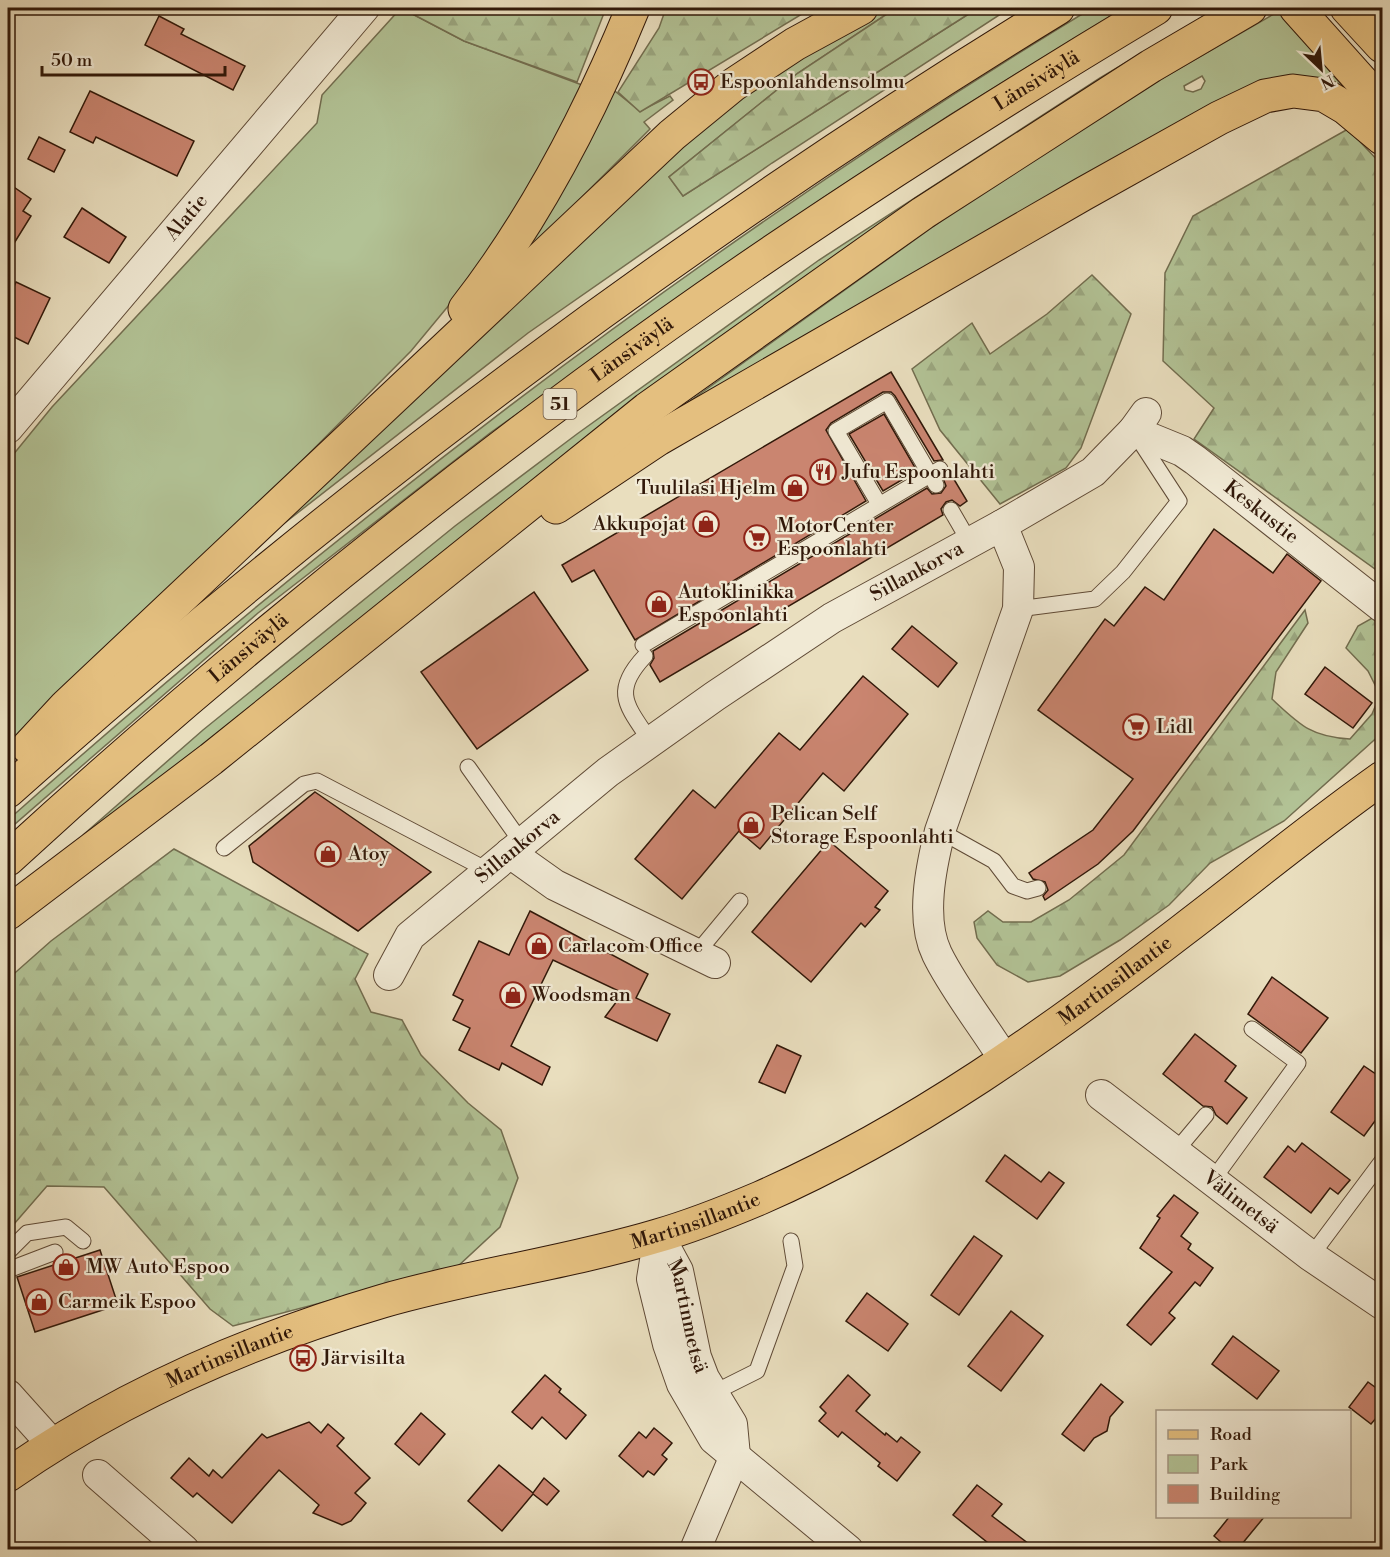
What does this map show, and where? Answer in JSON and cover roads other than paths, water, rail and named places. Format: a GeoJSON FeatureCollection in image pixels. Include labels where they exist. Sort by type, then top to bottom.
{"type":"FeatureCollection","features":[{"type":"Feature","properties":{"kind":"main road"},"geometry":{"type":"LineString","coordinates":[[391,398],[491,275],[562,158],[598,88],[633,8]]}},
{"type":"Feature","properties":{"kind":"main road"},"geometry":{"type":"LineString","coordinates":[[8,769],[66,706],[614,189],[733,85],[795,44],[861,8]]}},
{"type":"Feature","properties":{"kind":"main road","name":"51"},"geometry":{"type":"LineString","coordinates":[[8,791],[185,635],[258,575],[553,347],[714,232],[1058,8]]}},
{"type":"Feature","properties":{"kind":"main road","name":"Länsiväylä"},"geometry":{"type":"LineString","coordinates":[[8,859],[111,764],[328,584],[586,384],[891,173],[1156,8]]}},
{"type":"Feature","properties":{"kind":"main road"},"geometry":{"type":"LineString","coordinates":[[8,913],[211,759],[647,409],[923,213],[1151,66],[1250,8]]}},
{"type":"Feature","properties":{"kind":"main road"},"geometry":{"type":"LineString","coordinates":[[1347,8],[1383,46]]}},
{"type":"Feature","properties":{"kind":"main road"},"geometry":{"type":"LineString","coordinates":[[1301,14],[1383,104]]}},
{"type":"Feature","properties":{"kind":"main road"},"geometry":{"type":"LineString","coordinates":[[429,585],[521,530],[658,439],[1083,194],[1256,100],[1293,91],[1324,95],[1346,108],[1383,138]]}},
{"type":"Feature","properties":{"kind":"main road","name":"Martinsillantie"},"geometry":{"type":"LineString","coordinates":[[1314,826],[1383,758]]}},
{"type":"Feature","properties":{"kind":"main road","name":"Martinsillantie"},"geometry":{"type":"LineString","coordinates":[[8,1475],[52,1444],[110,1410],[281,1336],[384,1301],[659,1236],[759,1198],[832,1164],[879,1139],[1004,1059],[1181,931],[1314,826],[1383,778]]}},
{"type":"Feature","properties":{"kind":"street","name":"Alatie"},"geometry":{"type":"LineString","coordinates":[[8,428],[364,8]]}},
{"type":"Feature","properties":{"kind":"street"},"geometry":{"type":"LineString","coordinates":[[1004,1059],[936,952],[928,912],[932,865],[940,831],[1018,609],[1019,567],[1002,525],[1093,471],[1140,422]]}},
{"type":"Feature","properties":{"kind":"street","name":"Keskustie"},"geometry":{"type":"LineString","coordinates":[[1140,422],[1195,460],[1383,607]]}},
{"type":"Feature","properties":{"kind":"street","name":"Sillankorva"},"geometry":{"type":"LineString","coordinates":[[389,975],[410,936],[608,772],[832,618],[969,541],[1002,525]]}},
{"type":"Feature","properties":{"kind":"street"},"geometry":{"type":"LineString","coordinates":[[507,855],[555,885],[706,959]]}},
{"type":"Feature","properties":{"kind":"street","name":"Välimetsä"},"geometry":{"type":"LineString","coordinates":[[1101,1095],[1311,1256],[1383,1304]]}},
{"type":"Feature","properties":{"kind":"street","name":"Martinmetsä"},"geometry":{"type":"LineString","coordinates":[[659,1236],[652,1279],[668,1344],[682,1384],[703,1398],[714,1439],[848,1550]]}},
{"type":"Feature","properties":{"kind":"street"},"geometry":{"type":"LineString","coordinates":[[8,1395],[52,1444]]}},
{"type":"Feature","properties":{"kind":"street"},"geometry":{"type":"LineString","coordinates":[[695,1550],[735,1456]]}},
{"type":"Feature","properties":{"kind":"street"},"geometry":{"type":"LineString","coordinates":[[98,1475],[184,1550]]}},
{"type":"Feature","properties":{"kind":"lane"},"geometry":{"type":"LineString","coordinates":[[651,742],[625,697],[625,683],[644,650],[879,504],[936,476],[887,401],[836,431],[879,504]]}},
{"type":"Feature","properties":{"kind":"lane"},"geometry":{"type":"LineString","coordinates":[[1018,609],[1095,599],[1123,572],[1179,501],[1140,422]]}},
{"type":"Feature","properties":{"kind":"lane"},"geometry":{"type":"LineString","coordinates":[[951,510],[969,541]]}},
{"type":"Feature","properties":{"kind":"lane"},"geometry":{"type":"LineString","coordinates":[[468,767],[507,855]]}},
{"type":"Feature","properties":{"kind":"lane"},"geometry":{"type":"LineString","coordinates":[[224,848],[304,784],[317,780],[507,855]]}},
{"type":"Feature","properties":{"kind":"lane"},"geometry":{"type":"LineString","coordinates":[[940,831],[994,861],[1013,886],[1027,891],[1038,888]]}},
{"type":"Feature","properties":{"kind":"lane"},"geometry":{"type":"LineString","coordinates":[[706,959],[740,901]]}},
{"type":"Feature","properties":{"kind":"lane"},"geometry":{"type":"LineString","coordinates":[[1212,1181],[1298,1063],[1252,1029]]}},
{"type":"Feature","properties":{"kind":"lane"},"geometry":{"type":"LineString","coordinates":[[1175,1152],[1206,1115]]}},
{"type":"Feature","properties":{"kind":"lane"},"geometry":{"type":"LineString","coordinates":[[1311,1256],[1383,1161]]}},
{"type":"Feature","properties":{"kind":"lane"},"geometry":{"type":"LineString","coordinates":[[8,1252],[27,1233],[66,1227],[83,1241]]}},
{"type":"Feature","properties":{"kind":"lane"},"geometry":{"type":"LineString","coordinates":[[703,1398],[757,1371],[795,1266],[791,1241]]}},
{"type":"Feature","properties":{"kind":"lane"},"geometry":{"type":"LineString","coordinates":[[8,1270],[55,1251]]}},
{"type":"Feature","properties":{"kind":"place","name":"Espoonlahdensolmu"},"geometry":{"type":"Point","coordinates":[701,82]}},
{"type":"Feature","properties":{"kind":"place","name":"Jufu Espoonlahti"},"geometry":{"type":"Point","coordinates":[823,472]}},
{"type":"Feature","properties":{"kind":"place","name":"Tuulilasi Hjelm"},"geometry":{"type":"Point","coordinates":[795,488]}},
{"type":"Feature","properties":{"kind":"place","name":"Akkupojat"},"geometry":{"type":"Point","coordinates":[706,524]}},
{"type":"Feature","properties":{"kind":"place","name":"MotorCenter Espoonlahti"},"geometry":{"type":"Point","coordinates":[757,538]}},
{"type":"Feature","properties":{"kind":"place","name":"Autoklinikka Espoonlahti"},"geometry":{"type":"Point","coordinates":[659,604]}},
{"type":"Feature","properties":{"kind":"place","name":"Lidl"},"geometry":{"type":"Point","coordinates":[1136,727]}},
{"type":"Feature","properties":{"kind":"place","name":"Pelican Self Storage Espoonlahti"},"geometry":{"type":"Point","coordinates":[751,825]}},
{"type":"Feature","properties":{"kind":"place","name":"Atoy"},"geometry":{"type":"Point","coordinates":[328,854]}},
{"type":"Feature","properties":{"kind":"place","name":"Carlacom Office"},"geometry":{"type":"Point","coordinates":[539,946]}},
{"type":"Feature","properties":{"kind":"place","name":"Woodsman"},"geometry":{"type":"Point","coordinates":[513,995]}},
{"type":"Feature","properties":{"kind":"place","name":"MW Auto Espoo"},"geometry":{"type":"Point","coordinates":[66,1267]}},
{"type":"Feature","properties":{"kind":"place","name":"Carmeik Espoo"},"geometry":{"type":"Point","coordinates":[39,1302]}},
{"type":"Feature","properties":{"kind":"place","name":"Järvisilta"},"geometry":{"type":"Point","coordinates":[303,1358]}}]}
